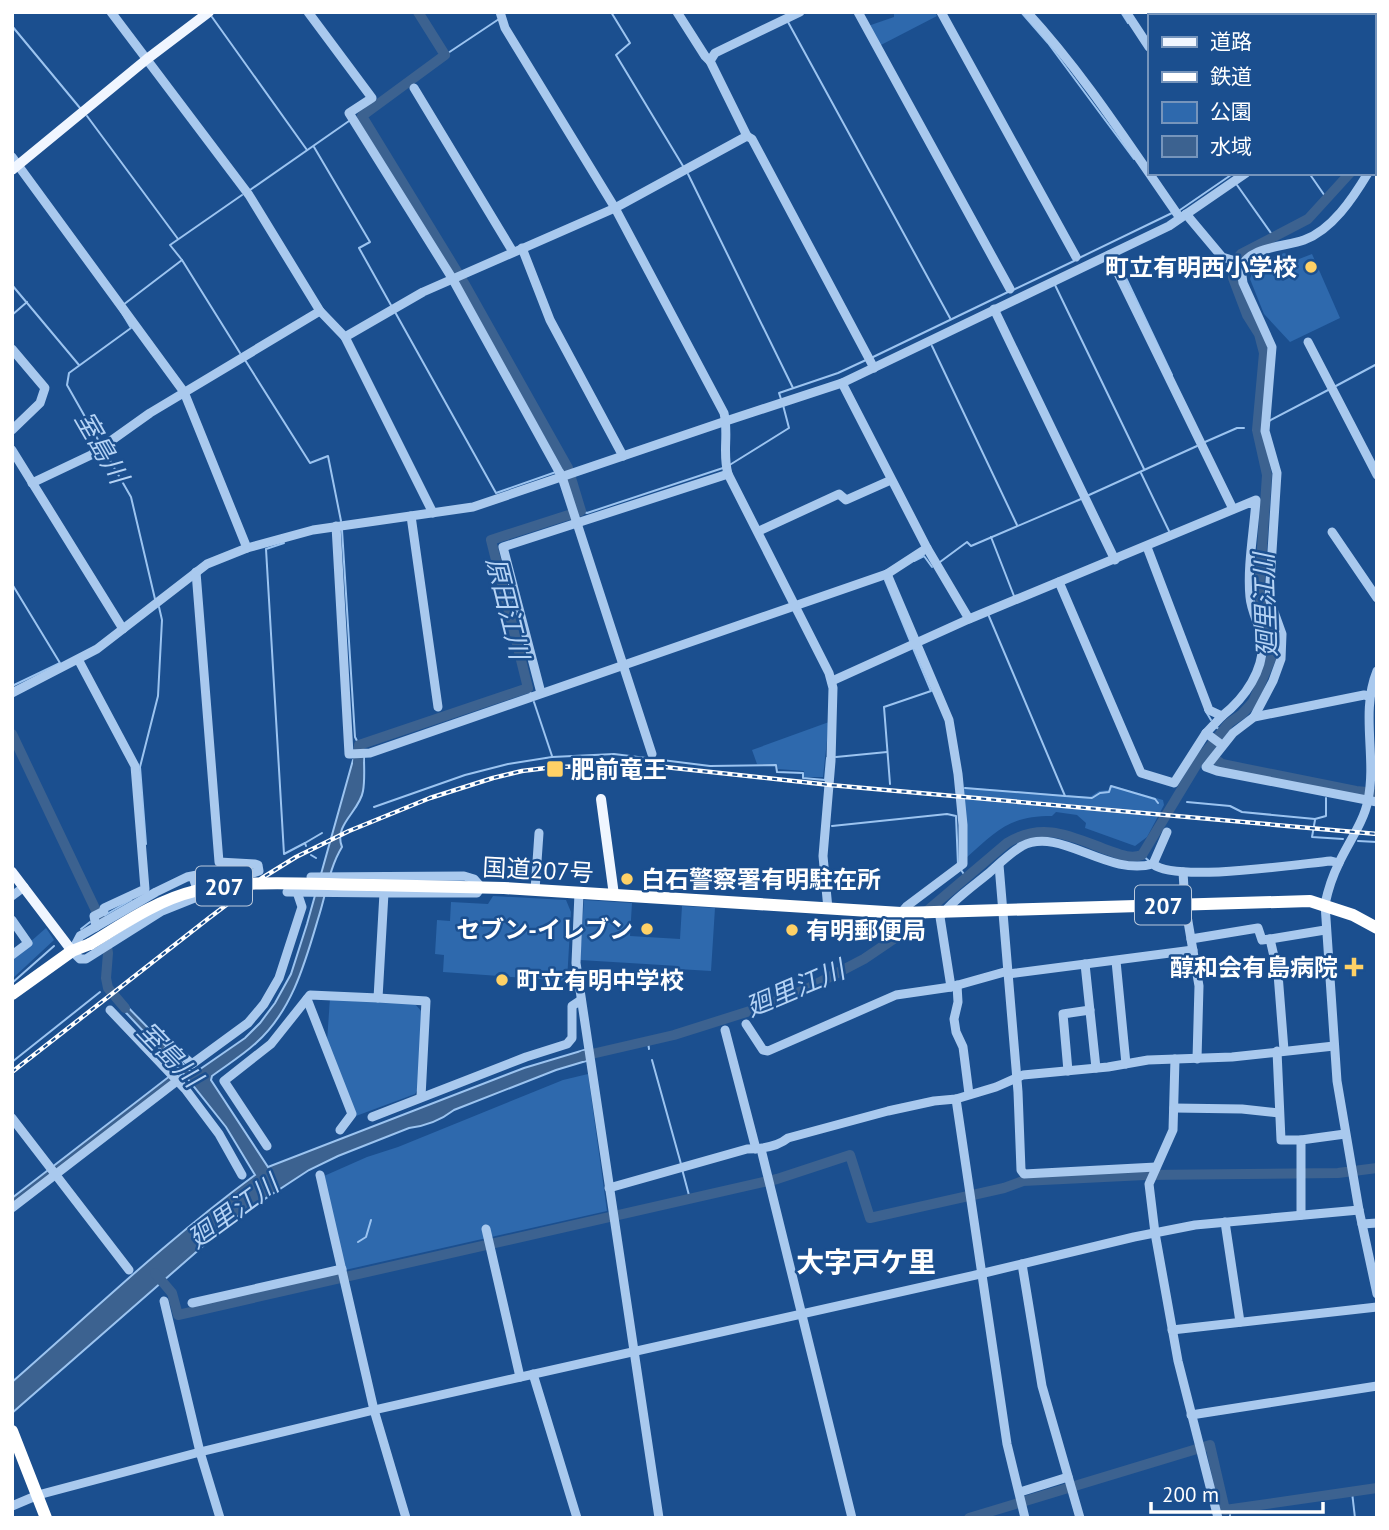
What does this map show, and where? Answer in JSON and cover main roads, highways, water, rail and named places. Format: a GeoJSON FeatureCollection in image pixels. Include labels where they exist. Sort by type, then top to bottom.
{"type":"FeatureCollection","features":[{"type":"Feature","properties":{"kind":"highway","name":"国道207号"},"geometry":{"type":"LineString","coordinates":[[12,994],[72,951],[95,947],[144,912],[193,892],[249,885],[481,887],[901,913],[1310,901],[1325,904],[1377,928]]}},
{"type":"Feature","properties":{"kind":"highway"},"geometry":{"type":"LineString","coordinates":[[12,1431],[46,1518]]}},
{"type":"Feature","properties":{"kind":"main road"},"geometry":{"type":"LineString","coordinates":[[14,164],[209,12]]}},
{"type":"Feature","properties":{"kind":"main road"},"geometry":{"type":"LineString","coordinates":[[601,799],[614,895]]}},
{"type":"Feature","properties":{"kind":"main road"},"geometry":{"type":"LineString","coordinates":[[12,872],[72,951]]}},
{"type":"Feature","properties":{"kind":"water"},"geometry":{"type":"Polygon","coordinates":[[[364,757],[361,798],[341,832],[342,847],[331,873],[296,986],[268,1030],[246,1052],[212,1076],[211,1080],[268,1167],[524,1068],[584,1050],[586,1061],[454,1110],[433,1122],[409,1128],[309,1170],[234,1219],[12,1413],[12,1382],[161,1250],[255,1175],[226,1127],[183,1073],[12,1205],[12,1198],[179,1069],[114,1000],[118,997],[193,1074],[245,1038],[275,1003],[291,974],[353,760],[364,757]]]}},
{"type":"Feature","properties":{"kind":"waterway","name":"原田江川"},"geometry":{"type":"LineString","coordinates":[[358,763],[359,745],[528,688],[491,540],[581,511],[568,468],[464,283],[362,116],[445,55],[418,12]]}},
{"type":"Feature","properties":{"kind":"waterway"},"geometry":{"type":"LineString","coordinates":[[611,12],[630,43],[616,55],[683,166]]}},
{"type":"Feature","properties":{"kind":"waterway"},"geometry":{"type":"LineString","coordinates":[[1021,12],[1048,43],[1134,159]]}},
{"type":"Feature","properties":{"kind":"waterway"},"geometry":{"type":"LineString","coordinates":[[1121,12],[1128,23]]}},
{"type":"Feature","properties":{"kind":"waterway"},"geometry":{"type":"LineString","coordinates":[[212,17],[307,150]]}},
{"type":"Feature","properties":{"kind":"waterway"},"geometry":{"type":"LineString","coordinates":[[445,55],[499,19]]}},
{"type":"Feature","properties":{"kind":"waterway"},"geometry":{"type":"LineString","coordinates":[[788,22],[950,318]]}},
{"type":"Feature","properties":{"kind":"waterway"},"geometry":{"type":"LineString","coordinates":[[12,26],[80,108]]}},
{"type":"Feature","properties":{"kind":"waterway"},"geometry":{"type":"LineString","coordinates":[[1375,30],[1377,34]]}},
{"type":"Feature","properties":{"kind":"waterway"},"geometry":{"type":"LineString","coordinates":[[87,116],[178,239]]}},
{"type":"Feature","properties":{"kind":"waterway","name":"室島川"},"geometry":{"type":"LineString","coordinates":[[250,190],[349,121]]}},
{"type":"Feature","properties":{"kind":"waterway"},"geometry":{"type":"LineString","coordinates":[[314,147],[370,242],[359,248],[392,307]]}},
{"type":"Feature","properties":{"kind":"waterway"},"geometry":{"type":"LineString","coordinates":[[688,174],[793,388]]}},
{"type":"Feature","properties":{"kind":"waterway"},"geometry":{"type":"LineString","coordinates":[[1180,210],[1231,175]]}},
{"type":"Feature","properties":{"kind":"waterway"},"geometry":{"type":"LineString","coordinates":[[1310,175],[1327,199]]}},
{"type":"Feature","properties":{"kind":"waterway","name":"廻里江川"},"geometry":{"type":"LineString","coordinates":[[583,1056],[674,1035],[753,1010],[807,989],[864,959],[895,938],[1007,843],[1021,836],[1046,832],[1059,834],[1122,855],[1142,855],[1200,759],[1229,723],[1253,702],[1272,656],[1271,630],[1263,614],[1259,591],[1267,475],[1257,430],[1264,353],[1259,334],[1247,315],[1233,278],[1234,262],[1241,254],[1308,219],[1348,175]]}},
{"type":"Feature","properties":{"kind":"waterway"},"geometry":{"type":"LineString","coordinates":[[1237,185],[1273,236]]}},
{"type":"Feature","properties":{"kind":"waterway","name":"室島川"},"geometry":{"type":"LineString","coordinates":[[123,305],[182,260],[170,245],[242,195]]}},
{"type":"Feature","properties":{"kind":"waterway"},"geometry":{"type":"LineString","coordinates":[[1079,258],[1172,213]]}},
{"type":"Feature","properties":{"kind":"waterway"},"geometry":{"type":"LineString","coordinates":[[1117,259],[1172,375]]}},
{"type":"Feature","properties":{"kind":"waterway"},"geometry":{"type":"LineString","coordinates":[[182,260],[240,353]]}},
{"type":"Feature","properties":{"kind":"waterway"},"geometry":{"type":"LineString","coordinates":[[1013,290],[1074,261]]}},
{"type":"Feature","properties":{"kind":"waterway"},"geometry":{"type":"LineString","coordinates":[[12,285],[79,365]]}},
{"type":"Feature","properties":{"kind":"waterway"},"geometry":{"type":"LineString","coordinates":[[1055,285],[1144,469]]}},
{"type":"Feature","properties":{"kind":"waterway"},"geometry":{"type":"LineString","coordinates":[[871,358],[1008,292]]}},
{"type":"Feature","properties":{"kind":"waterway"},"geometry":{"type":"LineString","coordinates":[[12,315],[27,302]]}},
{"type":"Feature","properties":{"kind":"waterway","name":"室島川"},"geometry":{"type":"LineString","coordinates":[[101,445],[67,385],[69,373],[131,328],[119,308]]}},
{"type":"Feature","properties":{"kind":"waterway"},"geometry":{"type":"LineString","coordinates":[[395,312],[496,493],[556,472]]}},
{"type":"Feature","properties":{"kind":"waterway"},"geometry":{"type":"LineString","coordinates":[[932,346],[1017,525]]}},
{"type":"Feature","properties":{"kind":"waterway"},"geometry":{"type":"LineString","coordinates":[[245,360],[310,463],[328,456],[341,521]]}},
{"type":"Feature","properties":{"kind":"waterway"},"geometry":{"type":"LineString","coordinates":[[781,399],[779,393],[838,373],[866,360]]}},
{"type":"Feature","properties":{"kind":"waterway"},"geometry":{"type":"LineString","coordinates":[[1334,387],[1377,364]]}},
{"type":"Feature","properties":{"kind":"waterway"},"geometry":{"type":"LineString","coordinates":[[1269,421],[1330,389]]}},
{"type":"Feature","properties":{"kind":"waterway"},"geometry":{"type":"LineString","coordinates":[[728,466],[789,428],[783,405]]}},
{"type":"Feature","properties":{"kind":"waterway","name":"廻里江川"},"geometry":{"type":"LineString","coordinates":[[1257,420],[1264,421]]}},
{"type":"Feature","properties":{"kind":"waterway"},"geometry":{"type":"LineString","coordinates":[[1205,442],[1237,428],[1244,428]]}},
{"type":"Feature","properties":{"kind":"waterway"},"geometry":{"type":"LineString","coordinates":[[1089,495],[1197,446]]}},
{"type":"Feature","properties":{"kind":"waterway","name":"室島川"},"geometry":{"type":"LineString","coordinates":[[104,450],[131,497],[155,599]]}},
{"type":"Feature","properties":{"kind":"waterway","name":"原田江川"},"geometry":{"type":"LineString","coordinates":[[561,471],[568,468]]}},
{"type":"Feature","properties":{"kind":"waterway"},"geometry":{"type":"LineString","coordinates":[[581,511],[587,513],[723,468]]}},
{"type":"Feature","properties":{"kind":"waterway"},"geometry":{"type":"LineString","coordinates":[[1141,473],[1169,531]]}},
{"type":"Feature","properties":{"kind":"waterway"},"geometry":{"type":"LineString","coordinates":[[940,562],[967,542],[971,546],[1081,499]]}},
{"type":"Feature","properties":{"kind":"waterway"},"geometry":{"type":"LineString","coordinates":[[342,530],[355,737],[359,745]]}},
{"type":"Feature","properties":{"kind":"waterway"},"geometry":{"type":"LineString","coordinates":[[991,537],[1014,596]]}},
{"type":"Feature","properties":{"kind":"waterway"},"geometry":{"type":"LineString","coordinates":[[284,543],[266,549],[284,854],[305,843],[306,846]]}},
{"type":"Feature","properties":{"kind":"waterway"},"geometry":{"type":"LineString","coordinates":[[914,561],[924,556],[932,567]]}},
{"type":"Feature","properties":{"kind":"waterway"},"geometry":{"type":"LineString","coordinates":[[885,580],[911,643]]}},
{"type":"Feature","properties":{"kind":"waterway"},"geometry":{"type":"LineString","coordinates":[[12,584],[60,663],[12,686]]}},
{"type":"Feature","properties":{"kind":"waterway","name":"室島川"},"geometry":{"type":"LineString","coordinates":[[146,844],[140,767],[158,696],[162,620],[159,607]]}},
{"type":"Feature","properties":{"kind":"waterway"},"geometry":{"type":"LineString","coordinates":[[988,614],[1065,796],[1092,798],[1109,792],[1111,786],[1155,799],[1158,803]]}},
{"type":"Feature","properties":{"kind":"waterway"},"geometry":{"type":"LineString","coordinates":[[890,784],[884,707],[931,691],[913,648]]}},
{"type":"Feature","properties":{"kind":"waterway","name":"原田江川"},"geometry":{"type":"LineString","coordinates":[[528,688],[531,694]]}},
{"type":"Feature","properties":{"kind":"waterway"},"geometry":{"type":"LineString","coordinates":[[534,702],[552,756]]}},
{"type":"Feature","properties":{"kind":"waterway"},"geometry":{"type":"LineString","coordinates":[[1205,710],[1211,720]]}},
{"type":"Feature","properties":{"kind":"waterway","name":"廻里江川"},"geometry":{"type":"LineString","coordinates":[[1217,728],[1222,730]]}},
{"type":"Feature","properties":{"kind":"waterway","name":"室島川"},"geometry":{"type":"LineString","coordinates":[[12,734],[101,921]]}},
{"type":"Feature","properties":{"kind":"waterway"},"geometry":{"type":"LineString","coordinates":[[836,757],[887,752]]}},
{"type":"Feature","properties":{"kind":"waterway"},"geometry":{"type":"LineString","coordinates":[[1207,753],[1222,764],[1377,793]]}},
{"type":"Feature","properties":{"kind":"waterway"},"geometry":{"type":"LineString","coordinates":[[374,807],[465,775],[552,757],[614,754],[710,766],[776,765],[777,772],[803,773],[803,778],[825,780],[827,758]]}},
{"type":"Feature","properties":{"kind":"waterway"},"geometry":{"type":"LineString","coordinates":[[965,788],[1065,796]]}},
{"type":"Feature","properties":{"kind":"waterway"},"geometry":{"type":"LineString","coordinates":[[1187,802],[1230,806],[1242,812],[1315,819],[1326,816],[1326,798]]}},
{"type":"Feature","properties":{"kind":"waterway"},"geometry":{"type":"LineString","coordinates":[[832,826],[947,814],[956,816],[958,865]]}},
{"type":"Feature","properties":{"kind":"waterway"},"geometry":{"type":"LineString","coordinates":[[1315,820],[1312,837],[1343,839]]}},
{"type":"Feature","properties":{"kind":"waterway"},"geometry":{"type":"LineString","coordinates":[[305,843],[322,833]]}},
{"type":"Feature","properties":{"kind":"waterway"},"geometry":{"type":"LineString","coordinates":[[1358,841],[1377,842]]}},
{"type":"Feature","properties":{"kind":"waterway"},"geometry":{"type":"LineString","coordinates":[[311,855],[316,858]]}},
{"type":"Feature","properties":{"kind":"waterway"},"geometry":{"type":"LineString","coordinates":[[1142,855],[1149,861]]}},
{"type":"Feature","properties":{"kind":"waterway"},"geometry":{"type":"LineString","coordinates":[[961,870],[966,877]]}},
{"type":"Feature","properties":{"kind":"waterway","name":"室島川"},"geometry":{"type":"LineString","coordinates":[[100,918],[131,900]]}},
{"type":"Feature","properties":{"kind":"waterway"},"geometry":{"type":"LineString","coordinates":[[81,929],[90,922]]}},
{"type":"Feature","properties":{"kind":"waterway","name":"室島川"},"geometry":{"type":"LineString","coordinates":[[105,937],[108,988],[125,1008]]}},
{"type":"Feature","properties":{"kind":"waterway"},"geometry":{"type":"LineString","coordinates":[[12,983],[54,946]]}},
{"type":"Feature","properties":{"kind":"waterway"},"geometry":{"type":"LineString","coordinates":[[12,1062],[100,992]]}},
{"type":"Feature","properties":{"kind":"waterway"},"geometry":{"type":"LineString","coordinates":[[648,1042],[649,1049]]}},
{"type":"Feature","properties":{"kind":"waterway"},"geometry":{"type":"LineString","coordinates":[[652,1060],[681,1164]]}},
{"type":"Feature","properties":{"kind":"waterway"},"geometry":{"type":"LineString","coordinates":[[155,1273],[172,1293],[178,1315],[777,1179],[850,1155],[870,1218],[1004,1188],[1023,1181],[1145,1175],[1338,1173],[1377,1168]]}},
{"type":"Feature","properties":{"kind":"waterway"},"geometry":{"type":"LineString","coordinates":[[682,1169],[690,1199]]}},
{"type":"Feature","properties":{"kind":"waterway"},"geometry":{"type":"LineString","coordinates":[[358,1242],[366,1237],[371,1220]]}},
{"type":"Feature","properties":{"kind":"waterway"},"geometry":{"type":"LineString","coordinates":[[969,1518],[1210,1445],[1225,1510],[1377,1488]]}},
{"type":"Feature","properties":{"kind":"waterway"},"geometry":{"type":"LineString","coordinates":[[1352,1492],[1355,1518]]}},
{"type":"Feature","properties":{"kind":"waterway"},"geometry":{"type":"LineString","coordinates":[[1230,1509],[1230,1518]]}},
{"type":"Feature","properties":{"kind":"waterway"},"geometry":{"type":"LineString","coordinates":[[1222,1513],[1225,1510]]}},
{"type":"Feature","properties":{"kind":"railway"},"geometry":{"type":"LineString","coordinates":[[12,1072],[209,918],[262,878],[296,857],[349,831],[430,798],[522,771],[554,767],[646,765],[830,785],[1377,834]]}},
{"type":"Feature","properties":{"kind":"place","name":"町立有明西小学校"},"geometry":{"type":"Point","coordinates":[1311,267]}},
{"type":"Feature","properties":{"kind":"place","name":"肥前竜王"},"geometry":{"type":"Point","coordinates":[555,769]}},
{"type":"Feature","properties":{"kind":"place","name":"白石警察署有明駐在所"},"geometry":{"type":"Point","coordinates":[627,879]}},
{"type":"Feature","properties":{"kind":"place","name":"セブン-イレブン"},"geometry":{"type":"Point","coordinates":[647,929]}},
{"type":"Feature","properties":{"kind":"place","name":"有明郵便局"},"geometry":{"type":"Point","coordinates":[792,930]}},
{"type":"Feature","properties":{"kind":"place","name":"醇和会有島病院"},"geometry":{"type":"Point","coordinates":[1354,967]}},
{"type":"Feature","properties":{"kind":"place","name":"町立有明中学校"},"geometry":{"type":"Point","coordinates":[502,980]}},
{"type":"Feature","properties":{"kind":"district","name":"大字戸ケ里"},"geometry":{"type":"Point","coordinates":[866,1261]}}]}
